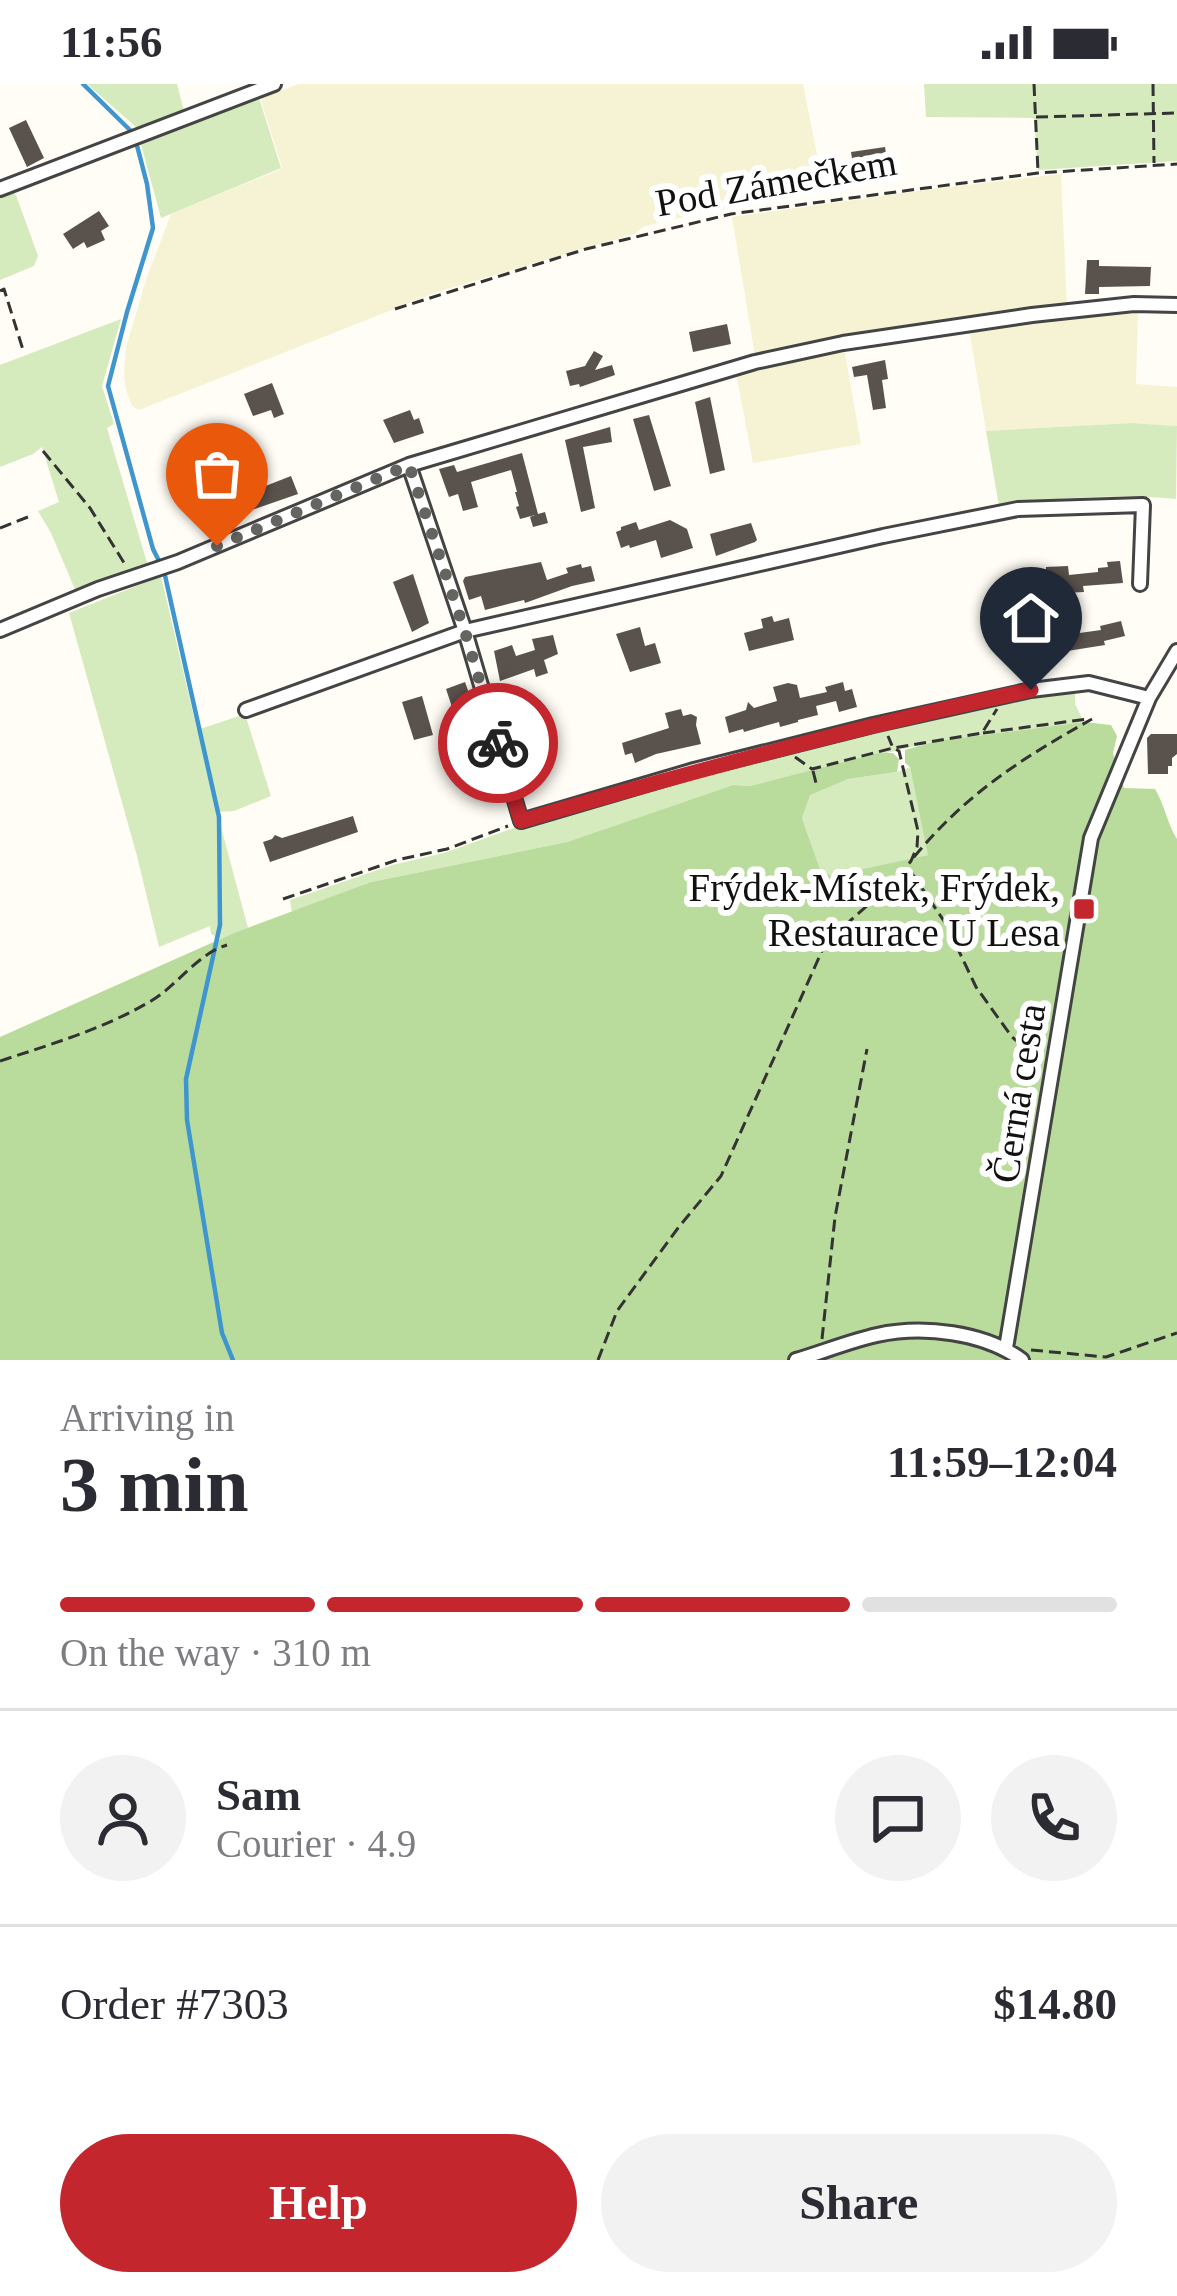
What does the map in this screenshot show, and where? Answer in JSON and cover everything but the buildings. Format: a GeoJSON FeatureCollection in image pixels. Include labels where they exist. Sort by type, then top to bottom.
{"type":"FeatureCollection","features":[{"type":"Feature","properties":{"kind":"street"},"geometry":{"type":"LineString","coordinates":[[0,189],[274,84]]}},
{"type":"Feature","properties":{"kind":"street"},"geometry":{"type":"LineString","coordinates":[[0,630],[409,465],[713,374],[843,343],[1032,315],[1134,304],[1177,305]]}},
{"type":"Feature","properties":{"kind":"street"},"geometry":{"type":"LineString","coordinates":[[409,465],[521,821],[694,770],[1003,696],[1089,683],[1149,698]]}},
{"type":"Feature","properties":{"kind":"street"},"geometry":{"type":"LineString","coordinates":[[246,710],[465,632],[1018,509],[1143,505],[1140,584]]}},
{"type":"Feature","properties":{"kind":"street","name":"Černá cesta"},"geometry":{"type":"LineString","coordinates":[[1006,1348],[1091,838],[1149,698],[1177,651]]}},
{"type":"Feature","properties":{"kind":"street"},"geometry":{"type":"LineString","coordinates":[[796,1360],[879,1335],[921,1331],[970,1337],[1006,1348],[1022,1360]]}},
{"type":"Feature","properties":{"kind":"path"},"geometry":{"type":"LineString","coordinates":[[1034,84],[1038,173]]}},
{"type":"Feature","properties":{"kind":"path"},"geometry":{"type":"LineString","coordinates":[[1153,84],[1154,165]]}},
{"type":"Feature","properties":{"kind":"path"},"geometry":{"type":"LineString","coordinates":[[1036,117],[1177,113]]}},
{"type":"Feature","properties":{"kind":"path","name":"Pod Zámečkem"},"geometry":{"type":"LineString","coordinates":[[395,309],[586,249],[731,214],[1038,173],[1177,164]]}},
{"type":"Feature","properties":{"kind":"path"},"geometry":{"type":"LineString","coordinates":[[0,291],[4,290],[24,353]]}},
{"type":"Feature","properties":{"kind":"path"},"geometry":{"type":"LineString","coordinates":[[43,451],[91,508],[133,578]]}},
{"type":"Feature","properties":{"kind":"path"},"geometry":{"type":"LineString","coordinates":[[0,527],[33,515]]}},
{"type":"Feature","properties":{"kind":"path"},"geometry":{"type":"LineString","coordinates":[[982,733],[1003,696]]}},
{"type":"Feature","properties":{"kind":"path"},"geometry":{"type":"LineString","coordinates":[[598,1360],[617,1311],[721,1176],[826,942],[894,882],[976,792],[1092,719],[892,748],[812,770]]}},
{"type":"Feature","properties":{"kind":"path"},"geometry":{"type":"LineString","coordinates":[[883,723],[892,748],[899,751],[918,831],[917,847],[907,866]]}},
{"type":"Feature","properties":{"kind":"path"},"geometry":{"type":"LineString","coordinates":[[783,748],[812,770],[817,787]]}},
{"type":"Feature","properties":{"kind":"path"},"geometry":{"type":"LineString","coordinates":[[283,899],[521,821]]}},
{"type":"Feature","properties":{"kind":"path"},"geometry":{"type":"LineString","coordinates":[[907,866],[946,924],[976,987],[1012,1037],[1052,1071]]}},
{"type":"Feature","properties":{"kind":"path"},"geometry":{"type":"LineString","coordinates":[[0,1061],[72,1039],[119,1018],[155,998],[213,949],[227,945]]}},
{"type":"Feature","properties":{"kind":"path"},"geometry":{"type":"LineString","coordinates":[[820,1353],[835,1217],[867,1049]]}},
{"type":"Feature","properties":{"kind":"path"},"geometry":{"type":"LineString","coordinates":[[1006,1348],[1106,1357],[1177,1333]]}},
{"type":"Feature","properties":{"kind":"shaded area"},"geometry":{"type":"Polygon","coordinates":[[[299,84],[803,84],[823,185],[817,193],[645,226],[634,234],[437,292],[139,410],[132,406],[126,390],[126,347],[171,214],[282,167],[261,101],[299,84]]]}},
{"type":"Feature","properties":{"kind":"shaded area"},"geometry":{"type":"Polygon","coordinates":[[[1061,174],[1067,307],[755,356],[732,217],[1061,174]]]}},
{"type":"Feature","properties":{"kind":"shaded area"},"geometry":{"type":"Polygon","coordinates":[[[1138,310],[1136,384],[1177,387],[1177,426],[1132,423],[986,431],[969,328],[1138,310]]]}},
{"type":"Feature","properties":{"kind":"shaded area"},"geometry":{"type":"Polygon","coordinates":[[[844,348],[861,444],[753,463],[736,373],[844,348]]]}},
{"type":"Feature","properties":{"kind":"green space"},"geometry":{"type":"Polygon","coordinates":[[[87,84],[177,84],[184,111],[137,128],[87,84]]]}},
{"type":"Feature","properties":{"kind":"green space"},"geometry":{"type":"Polygon","coordinates":[[[924,84],[1177,84],[1177,161],[1038,170],[1034,118],[926,117],[924,84]]]}},
{"type":"Feature","properties":{"kind":"green space"},"geometry":{"type":"Polygon","coordinates":[[[258,95],[281,168],[161,218],[139,137],[258,95]]]}},
{"type":"Feature","properties":{"kind":"green space"},"geometry":{"type":"Polygon","coordinates":[[[10,190],[38,256],[34,266],[0,280],[0,194],[10,190]]]}},
{"type":"Feature","properties":{"kind":"green space"},"geometry":{"type":"Polygon","coordinates":[[[121,319],[102,386],[114,424],[107,428],[148,566],[77,594],[38,511],[59,502],[42,447],[0,467],[0,365],[121,319]]]}},
{"type":"Feature","properties":{"kind":"green space"},"geometry":{"type":"Polygon","coordinates":[[[1132,423],[1177,426],[1176,499],[1088,497],[999,506],[986,431],[1132,423]]]}},
{"type":"Feature","properties":{"kind":"green space"},"geometry":{"type":"Polygon","coordinates":[[[161,576],[197,730],[245,714],[271,796],[234,811],[217,812],[248,928],[220,939],[211,934],[210,926],[159,947],[69,613],[161,576]]]}},
{"type":"Feature","properties":{"kind":"green space"},"geometry":{"type":"Polygon","coordinates":[[[1075,690],[1075,704],[1084,722],[936,741],[750,786],[733,785],[567,842],[371,882],[292,914],[290,900],[519,826],[894,727],[1075,690]]]}},
{"type":"Feature","properties":{"kind":"green space"},"geometry":{"type":"Polygon","coordinates":[[[1084,722],[1111,725],[1117,736],[1113,753],[1124,788],[1155,789],[1177,839],[1177,1360],[0,1360],[0,1037],[234,933],[371,882],[567,842],[733,785],[750,786],[879,753],[893,753],[899,759],[897,772],[848,779],[810,795],[802,818],[820,869],[831,876],[928,855],[905,750],[936,741],[1084,722]]]}},
{"type":"Feature","properties":{"kind":"green space"},"geometry":{"type":"Polygon","coordinates":[[[910,767],[929,855],[830,877],[820,869],[802,818],[810,794],[848,779],[910,767]]]}},
{"type":"Feature","properties":{"kind":"waterway"},"geometry":{"type":"LineString","coordinates":[[83,84],[134,134],[153,228],[108,386],[153,549],[164,571],[219,817],[220,925],[186,1079],[187,1120],[222,1333],[233,1360]]}},
{"type":"Feature","properties":{"kind":"way so far"},"geometry":{"type":"LineString","coordinates":[[217,546],[409,465],[498,743]]}},
{"type":"Feature","properties":{"kind":"place","name":"Frýdek-Místek, Frýdek, Restaurace U Lesa"},"geometry":{"type":"Point","coordinates":[1084,909]}},
{"type":"Feature","properties":{"kind":"route"},"geometry":{"type":"LineString","coordinates":[[498,743],[521,821],[694,770],[1031,690]]}}]}
